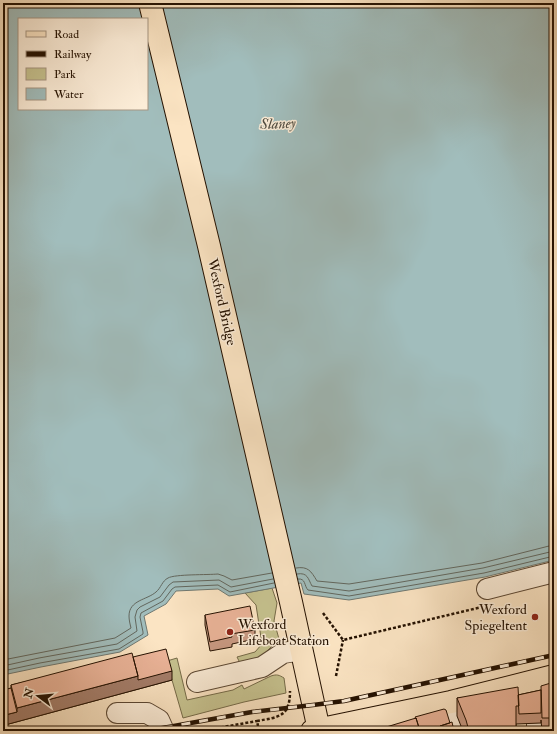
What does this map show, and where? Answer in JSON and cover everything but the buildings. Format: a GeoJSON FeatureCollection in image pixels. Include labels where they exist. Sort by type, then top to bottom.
{"type":"FeatureCollection","features":[{"type":"Feature","properties":{"kind":"main road","name":"Wexford Bridge"},"geometry":{"type":"LineString","coordinates":[[150,3],[210,246],[302,650],[316,730]]}},
{"type":"Feature","properties":{"kind":"main road"},"geometry":{"type":"LineString","coordinates":[[316,730],[363,726],[451,702],[541,686]]}},
{"type":"Feature","properties":{"kind":"street"},"geometry":{"type":"LineString","coordinates":[[486,597],[554,572]]}},
{"type":"Feature","properties":{"kind":"street"},"geometry":{"type":"LineString","coordinates":[[197,682],[262,667],[283,653],[302,650]]}},
{"type":"Feature","properties":{"kind":"street"},"geometry":{"type":"LineString","coordinates":[[451,702],[458,731]]}},
{"type":"Feature","properties":{"kind":"street"},"geometry":{"type":"LineString","coordinates":[[117,713],[147,713],[159,720],[164,731]]}},
{"type":"Feature","properties":{"kind":"path"},"geometry":{"type":"LineString","coordinates":[[343,640],[486,597]]}},
{"type":"Feature","properties":{"kind":"path"},"geometry":{"type":"LineString","coordinates":[[322,613],[343,640],[336,676]]}},
{"type":"Feature","properties":{"kind":"path"},"geometry":{"type":"LineString","coordinates":[[201,731],[257,721],[283,714],[286,711],[290,699],[290,684]]}},
{"type":"Feature","properties":{"kind":"path"},"geometry":{"type":"LineString","coordinates":[[257,721],[259,731]]}},
{"type":"Feature","properties":{"kind":"green space"},"geometry":{"type":"Polygon","coordinates":[[[272,588],[277,603],[274,621],[279,639],[258,660],[240,663],[237,657],[255,652],[262,644],[256,605],[245,593],[272,588]]]}},
{"type":"Feature","properties":{"kind":"green space"},"geometry":{"type":"Polygon","coordinates":[[[177,658],[187,700],[233,690],[242,685],[244,689],[275,675],[284,678],[286,693],[183,718],[167,661],[177,658]]]}},
{"type":"Feature","properties":{"kind":"water","name":"Slaney"},"geometry":{"type":"Polygon","coordinates":[[[3,3],[554,3],[554,560],[485,577],[349,600],[304,594],[301,583],[229,596],[218,589],[176,591],[166,604],[144,616],[148,635],[120,652],[3,675],[3,3]]]}},
{"type":"Feature","properties":{"kind":"railway"},"geometry":{"type":"LineString","coordinates":[[146,731],[252,712],[344,701],[554,655]]}},
{"type":"Feature","properties":{"kind":"place","name":"Wexford Spiegeltent"},"geometry":{"type":"Point","coordinates":[535,617]}},
{"type":"Feature","properties":{"kind":"place","name":"Wexford Lifeboat Station"},"geometry":{"type":"Point","coordinates":[230,632]}}]}
